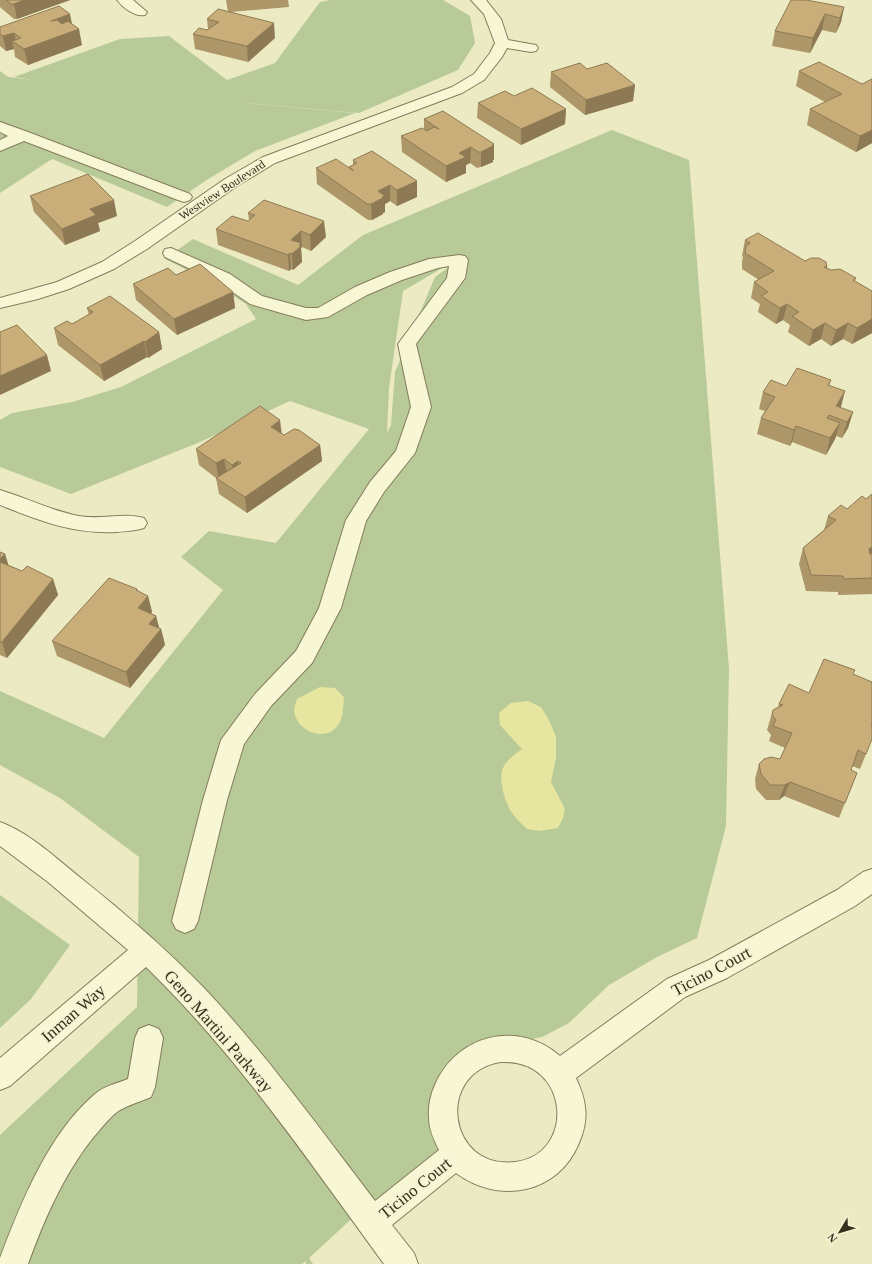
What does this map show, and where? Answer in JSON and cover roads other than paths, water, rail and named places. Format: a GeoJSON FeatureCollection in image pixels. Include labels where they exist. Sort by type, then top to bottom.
{"type":"FeatureCollection","features":[{"type":"Feature","properties":{"kind":"street"},"geometry":{"type":"LineString","coordinates":[[124,0],[140,12]]}},
{"type":"Feature","properties":{"kind":"street"},"geometry":{"type":"LineString","coordinates":[[478,0],[492,15],[496,22],[502,43],[531,48]]}},
{"type":"Feature","properties":{"kind":"street","name":"Westview Boulevard"},"geometry":{"type":"LineString","coordinates":[[0,303],[55,289],[89,275],[122,257],[244,173],[269,160],[457,90],[479,77],[497,54],[502,43]]}},
{"type":"Feature","properties":{"kind":"street"},"geometry":{"type":"LineString","coordinates":[[0,127],[17,134],[14,139],[0,146]]}},
{"type":"Feature","properties":{"kind":"street"},"geometry":{"type":"LineString","coordinates":[[0,146],[23,135],[184,197]]}},
{"type":"Feature","properties":{"kind":"street"},"geometry":{"type":"LineString","coordinates":[[171,253],[224,278],[256,300],[306,314],[322,313],[360,291],[435,262],[459,260],[456,278],[407,344],[421,407],[405,453],[377,487],[356,520],[330,608],[304,657],[263,700],[233,740],[215,800],[185,921]]}},
{"type":"Feature","properties":{"kind":"street"},"geometry":{"type":"LineString","coordinates":[[0,497],[54,518],[82,524],[103,525],[137,523]]}},
{"type":"Feature","properties":{"kind":"street","name":"Geno Martini Parkway"},"geometry":{"type":"LineString","coordinates":[[0,833],[56,873],[95,904],[147,950],[229,1037],[403,1264]]}},
{"type":"Feature","properties":{"kind":"street","name":"Ticino Court"},"geometry":{"type":"LineString","coordinates":[[558,1074],[676,988],[718,969],[846,898],[872,880]]}},
{"type":"Feature","properties":{"kind":"street","name":"Inman Way"},"geometry":{"type":"LineString","coordinates":[[0,1076],[147,950]]}},
{"type":"Feature","properties":{"kind":"street"},"geometry":{"type":"LineString","coordinates":[[13,1264],[24,1233],[45,1187],[79,1133],[106,1103],[141,1087],[149,1038]]}},
{"type":"Feature","properties":{"kind":"street"},"geometry":{"type":"LineString","coordinates":[[513,1049],[538,1057],[558,1074],[565,1085],[570,1098],[572,1124],[569,1136],[563,1148],[555,1158],[544,1167],[533,1173],[519,1176],[506,1177],[492,1175],[479,1170],[458,1153],[445,1130],[442,1105],[450,1081],[456,1071],[465,1063],[488,1051],[513,1049]]}},
{"type":"Feature","properties":{"kind":"street","name":"Ticino Court"},"geometry":{"type":"LineString","coordinates":[[372,1222],[458,1153]]}}]}
